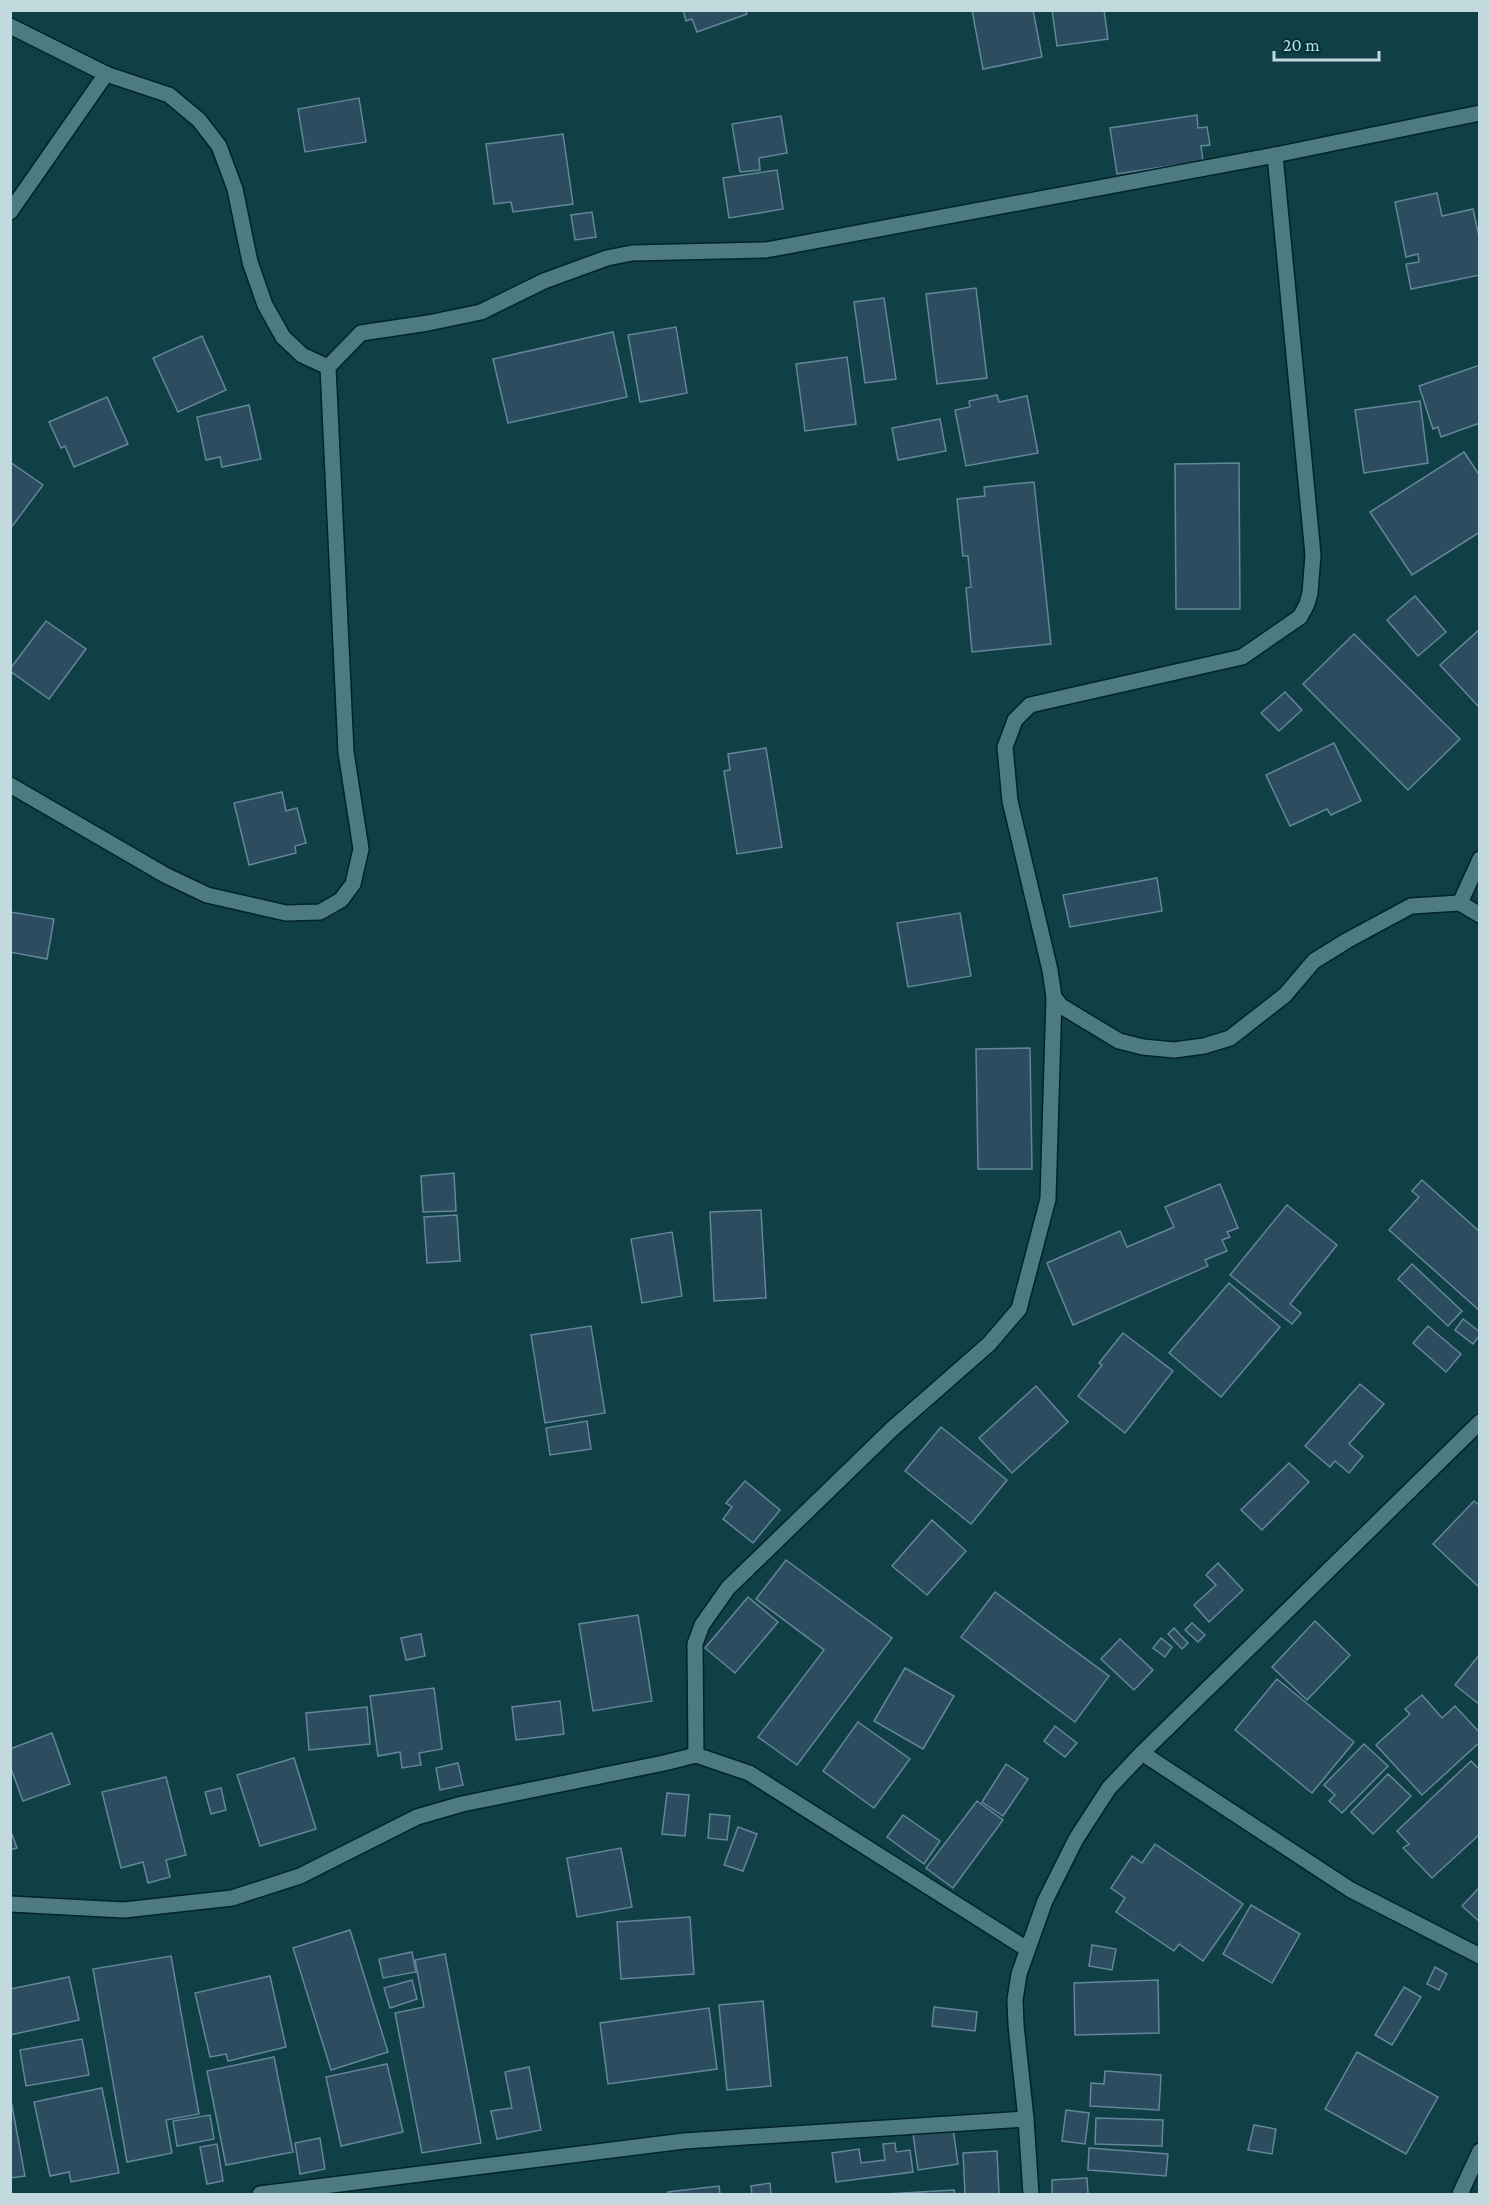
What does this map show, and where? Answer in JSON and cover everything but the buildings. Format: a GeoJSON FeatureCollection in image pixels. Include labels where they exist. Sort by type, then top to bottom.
{"type":"FeatureCollection","features":[{"type":"Feature","properties":{"kind":"street"},"geometry":{"type":"LineString","coordinates":[[10,26],[106,74],[169,95],[199,120],[219,146],[235,189],[249,262],[266,305],[283,337],[302,355],[328,367]]}},
{"type":"Feature","properties":{"kind":"street"},"geometry":{"type":"LineString","coordinates":[[10,212],[106,74]]}},
{"type":"Feature","properties":{"kind":"street"},"geometry":{"type":"LineString","coordinates":[[10,785],[165,875],[207,895],[286,913],[320,912],[341,900],[353,884],[361,849],[346,752],[328,367],[360,333],[481,312],[544,281],[607,258],[632,253],[766,250],[1275,155],[1479,113]]}},
{"type":"Feature","properties":{"kind":"street"},"geometry":{"type":"LineString","coordinates":[[696,1755],[695,1644],[710,1612],[728,1588],[892,1430],[988,1344],[1019,1309],[1048,1199],[1054,997],[1050,970],[1010,801],[1005,747],[1015,720],[1030,705],[1242,657],[1300,617],[1307,604],[1313,555],[1275,155]]}},
{"type":"Feature","properties":{"kind":"street"},"geometry":{"type":"LineString","coordinates":[[1460,903],[1479,859]]}},
{"type":"Feature","properties":{"kind":"street"},"geometry":{"type":"LineString","coordinates":[[1054,997],[1061,1006],[1119,1041],[1143,1047],[1174,1050],[1204,1046],[1230,1038],[1285,995],[1314,961],[1411,906],[1460,903],[1479,915]]}},
{"type":"Feature","properties":{"kind":"street"},"geometry":{"type":"LineString","coordinates":[[1030,2194],[1015,2000],[1019,1974],[1045,1901],[1076,1839],[1109,1788],[1142,1753],[1479,1422]]}},
{"type":"Feature","properties":{"kind":"street"},"geometry":{"type":"LineString","coordinates":[[1142,1753],[1351,1890],[1479,1956]]}},
{"type":"Feature","properties":{"kind":"street"},"geometry":{"type":"LineString","coordinates":[[10,1904],[124,1910],[232,1898],[300,1876],[417,1817],[462,1804],[696,1755],[749,1773],[1027,1949]]}},
{"type":"Feature","properties":{"kind":"street"},"geometry":{"type":"LineString","coordinates":[[260,2194],[684,2141],[1026,2119]]}},
{"type":"Feature","properties":{"kind":"street"},"geometry":{"type":"LineString","coordinates":[[1460,2194],[1479,2151]]}}]}
